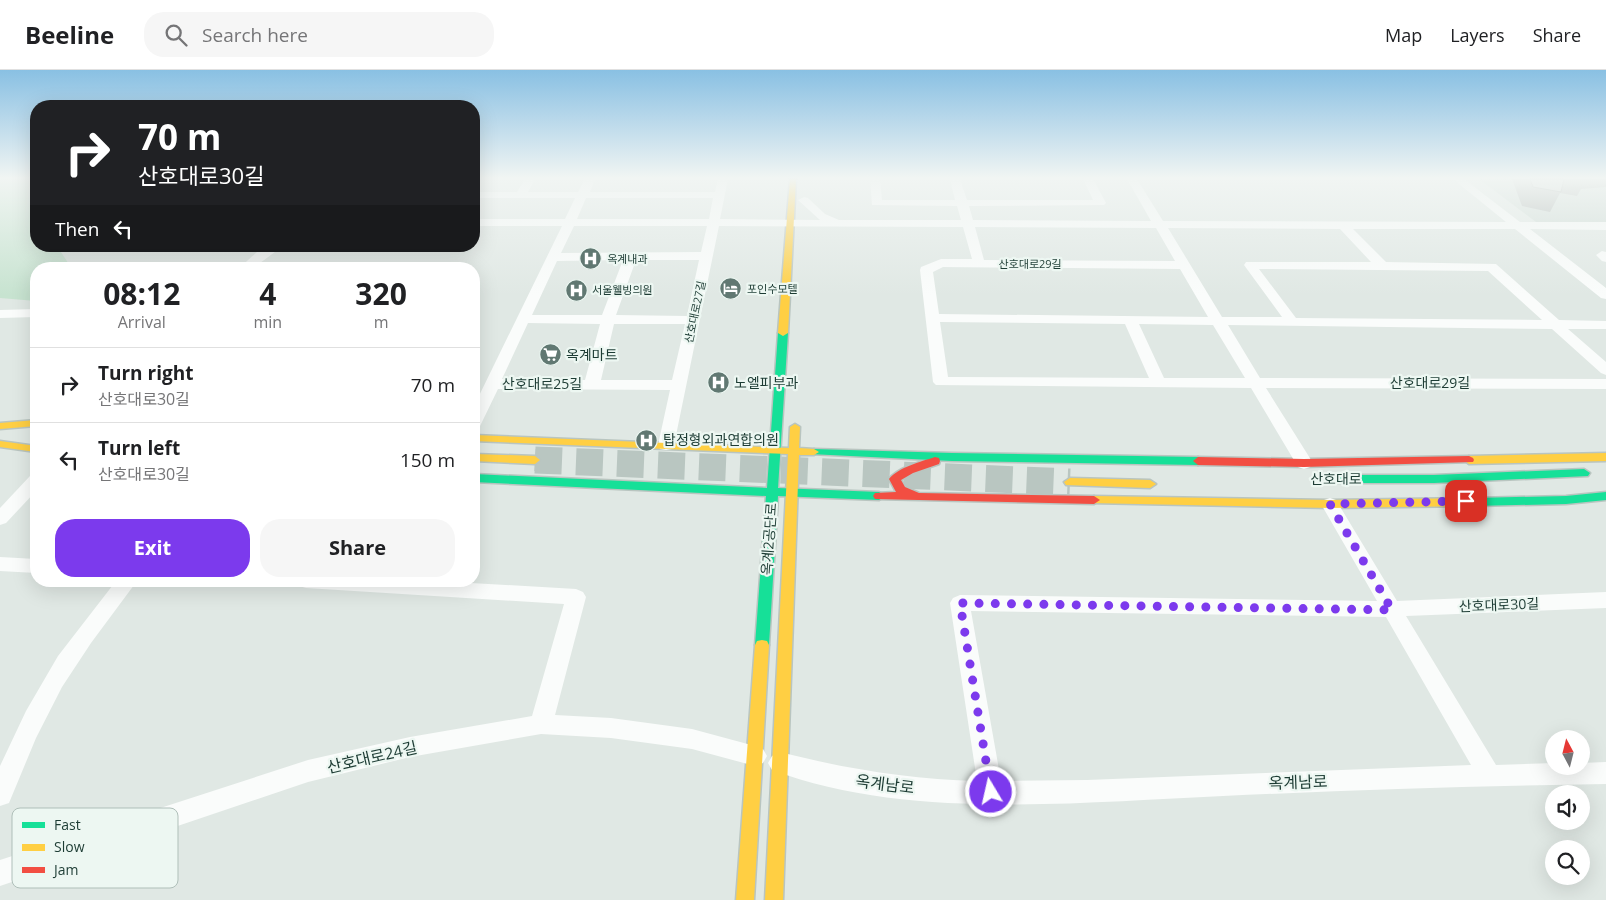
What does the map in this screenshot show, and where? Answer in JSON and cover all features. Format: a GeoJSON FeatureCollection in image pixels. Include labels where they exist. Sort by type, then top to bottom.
{"type":"FeatureCollection","features":[{"type":"Feature","properties":{"kind":"street","name":"산호대로25길"},"geometry":{"type":"LineString","coordinates":[[480,409],[571,218]]}},
{"type":"Feature","properties":{"kind":"street","name":"산호대로27길"},"geometry":{"type":"LineString","coordinates":[[670,451],[679,385],[715,218]]}},
{"type":"Feature","properties":{"kind":"street","name":"옥계2공단로"},"geometry":{"type":"LineString","coordinates":[[745,900],[790,218]]}},
{"type":"Feature","properties":{"kind":"street"},"geometry":{"type":"LineString","coordinates":[[804,218],[804,229]]}},
{"type":"Feature","properties":{"kind":"street"},"geometry":{"type":"LineString","coordinates":[[826,218],[843,224]]}},
{"type":"Feature","properties":{"kind":"street"},"geometry":{"type":"LineString","coordinates":[[966,218],[979,263]]}},
{"type":"Feature","properties":{"kind":"street"},"geometry":{"type":"LineString","coordinates":[[1156,218],[1304,463]]}},
{"type":"Feature","properties":{"kind":"street"},"geometry":{"type":"LineString","coordinates":[[1507,218],[1606,295]]}},
{"type":"Feature","properties":{"kind":"street"},"geometry":{"type":"LineString","coordinates":[[480,222],[790,224],[804,229],[843,224],[1606,226]]}},
{"type":"Feature","properties":{"kind":"street"},"geometry":{"type":"LineString","coordinates":[[1344,226],[1383,266]]}},
{"type":"Feature","properties":{"kind":"street"},"geometry":{"type":"LineString","coordinates":[[252,262],[266,252]]}},
{"type":"Feature","properties":{"kind":"street"},"geometry":{"type":"LineString","coordinates":[[553,256],[707,256]]}},
{"type":"Feature","properties":{"kind":"street","name":"산호대로25길"},"geometry":{"type":"LineString","coordinates":[[592,384],[608,319],[632,256]]}},
{"type":"Feature","properties":{"kind":"street","name":"산호대로29길"},"geometry":{"type":"LineString","coordinates":[[1184,265],[941,263],[926,270],[941,382],[1606,384]]}},
{"type":"Feature","properties":{"kind":"street"},"geometry":{"type":"LineString","coordinates":[[1292,322],[1250,266],[1490,268],[1606,370]]}},
{"type":"Feature","properties":{"kind":"street"},"geometry":{"type":"LineString","coordinates":[[0,314],[30,313]]}},
{"type":"Feature","properties":{"kind":"street"},"geometry":{"type":"LineString","coordinates":[[933,318],[1606,325]]}},
{"type":"Feature","properties":{"kind":"street"},"geometry":{"type":"LineString","coordinates":[[523,319],[693,320]]}},
{"type":"Feature","properties":{"kind":"street"},"geometry":{"type":"LineString","coordinates":[[1130,320],[1158,382]]}},
{"type":"Feature","properties":{"kind":"street","name":"산호대로25길"},"geometry":{"type":"LineString","coordinates":[[492,384],[679,385]]}},
{"type":"Feature","properties":{"kind":"street","name":"옥계2공단로"},"geometry":{"type":"LineString","coordinates":[[774,900],[796,417]]}},
{"type":"Feature","properties":{"kind":"street"},"geometry":{"type":"LineString","coordinates":[[0,426],[30,424]]}},
{"type":"Feature","properties":{"kind":"street"},"geometry":{"type":"LineString","coordinates":[[0,432],[30,431]]}},
{"type":"Feature","properties":{"kind":"street"},"geometry":{"type":"LineString","coordinates":[[0,438],[30,438]]}},
{"type":"Feature","properties":{"kind":"street"},"geometry":{"type":"LineString","coordinates":[[480,438],[670,451],[794,450],[952,456],[1304,463],[1606,457]]}},
{"type":"Feature","properties":{"kind":"street"},"geometry":{"type":"LineString","coordinates":[[0,444],[30,448]]}},
{"type":"Feature","properties":{"kind":"street"},"geometry":{"type":"LineString","coordinates":[[480,450],[536,456],[480,457]]}},
{"type":"Feature","properties":{"kind":"street"},"geometry":{"type":"LineString","coordinates":[[923,498],[898,489],[895,482],[897,476],[909,470],[952,456]]}},
{"type":"Feature","properties":{"kind":"street","name":"산호대로"},"geometry":{"type":"LineString","coordinates":[[1318,479],[1434,480],[1596,472]]}},
{"type":"Feature","properties":{"kind":"street"},"geometry":{"type":"LineString","coordinates":[[627,484],[662,476]]}},
{"type":"Feature","properties":{"kind":"street"},"geometry":{"type":"LineString","coordinates":[[480,478],[627,484],[792,494],[923,498],[1329,495],[1566,500],[1606,496]]}},
{"type":"Feature","properties":{"kind":"street"},"geometry":{"type":"LineString","coordinates":[[1068,478],[1163,480]]}},
{"type":"Feature","properties":{"kind":"street","name":"산호대로"},"geometry":{"type":"LineString","coordinates":[[1329,495],[1585,484]]}},
{"type":"Feature","properties":{"kind":"street"},"geometry":{"type":"LineString","coordinates":[[0,519],[30,486]]}},
{"type":"Feature","properties":{"kind":"street"},"geometry":{"type":"LineString","coordinates":[[1329,495],[1392,610],[1489,775]]}},
{"type":"Feature","properties":{"kind":"street"},"geometry":{"type":"LineString","coordinates":[[0,564],[30,566]]}},
{"type":"Feature","properties":{"kind":"street"},"geometry":{"type":"LineString","coordinates":[[0,795],[33,720],[54,682],[78,645],[122,587]]}},
{"type":"Feature","properties":{"kind":"street"},"geometry":{"type":"LineString","coordinates":[[431,587],[576,597],[541,724]]}},
{"type":"Feature","properties":{"kind":"street","name":"산호대로30길"},"geometry":{"type":"LineString","coordinates":[[991,792],[960,603],[1392,610],[1606,600]]}},
{"type":"Feature","properties":{"kind":"street","name":"산호대로24길"},"geometry":{"type":"LineString","coordinates":[[178,814],[308,771],[410,747],[541,724],[611,728],[692,739],[755,756]]}},
{"type":"Feature","properties":{"kind":"street","name":"옥계남로"},"geometry":{"type":"LineString","coordinates":[[780,764],[860,782],[955,791],[991,792],[1103,790],[1489,775],[1606,773]]}},
{"type":"Feature","properties":{"kind":"street","name":"산호대로24길"},"geometry":{"type":"LineString","coordinates":[[0,873],[12,869]]}},
{"type":"Feature","properties":{"kind":"shaded area"},"geometry":{"type":"Polygon","coordinates":[[[1530,218],[1606,218],[1606,223],[1540,225],[1530,218]]]}},
{"type":"Feature","properties":{"kind":"green space"},"geometry":{"type":"Polygon","coordinates":[[[0,218],[30,218],[30,252],[61,252],[67,262],[30,262],[30,300],[0,298],[0,218]]]}},
{"type":"Feature","properties":{"kind":"tunnel"},"geometry":{"type":"LineString","coordinates":[[551,461],[535,460],[1070,482]]}},
{"type":"Feature","properties":{"kind":"traffic: fast"},"geometry":{"type":"LineString","coordinates":[[762,645],[783,333]]}},
{"type":"Feature","properties":{"kind":"traffic: fast"},"geometry":{"type":"LineString","coordinates":[[814,452],[952,457],[1198,461]]}},
{"type":"Feature","properties":{"kind":"traffic: fast"},"geometry":{"type":"LineString","coordinates":[[1334,479],[1434,479],[1584,473]]}},
{"type":"Feature","properties":{"kind":"traffic: fast"},"geometry":{"type":"LineString","coordinates":[[480,478],[879,496]]}},
{"type":"Feature","properties":{"kind":"traffic: fast"},"geometry":{"type":"LineString","coordinates":[[1474,502],[1566,500],[1606,496]]}},
{"type":"Feature","properties":{"kind":"traffic: slow"},"geometry":{"type":"LineString","coordinates":[[783,333],[790,218]]}},
{"type":"Feature","properties":{"kind":"traffic: slow"},"geometry":{"type":"LineString","coordinates":[[0,426],[30,424]]}},
{"type":"Feature","properties":{"kind":"traffic: slow"},"geometry":{"type":"LineString","coordinates":[[774,900],[795,427]]}},
{"type":"Feature","properties":{"kind":"traffic: slow"},"geometry":{"type":"LineString","coordinates":[[480,438],[814,452]]}},
{"type":"Feature","properties":{"kind":"traffic: slow"},"geometry":{"type":"LineString","coordinates":[[0,444],[30,448]]}},
{"type":"Feature","properties":{"kind":"traffic: slow"},"geometry":{"type":"LineString","coordinates":[[480,457],[535,460]]}},
{"type":"Feature","properties":{"kind":"traffic: slow"},"geometry":{"type":"LineString","coordinates":[[1469,460],[1606,457]]}},
{"type":"Feature","properties":{"kind":"traffic: slow"},"geometry":{"type":"LineString","coordinates":[[1070,482],[1150,484]]}},
{"type":"Feature","properties":{"kind":"traffic: slow"},"geometry":{"type":"LineString","coordinates":[[1094,500],[1330,504],[1474,502]]}},
{"type":"Feature","properties":{"kind":"traffic: slow"},"geometry":{"type":"LineString","coordinates":[[745,900],[762,645]]}},
{"type":"Feature","properties":{"kind":"traffic: jam"},"geometry":{"type":"LineString","coordinates":[[1198,461],[1304,463],[1469,460]]}},
{"type":"Feature","properties":{"kind":"traffic: jam"},"geometry":{"type":"LineString","coordinates":[[919,497],[900,490],[895,479],[909,470],[935,461]]}},
{"type":"Feature","properties":{"kind":"traffic: jam"},"geometry":{"type":"LineString","coordinates":[[879,496],[1094,500]]}},
{"type":"Feature","properties":{"kind":"place","name":"옥계내과"},"geometry":{"type":"Point","coordinates":[591,259]}},
{"type":"Feature","properties":{"kind":"place","name":"포인수모텔"},"geometry":{"type":"Point","coordinates":[731,289]}},
{"type":"Feature","properties":{"kind":"place","name":"서울웰빙의원"},"geometry":{"type":"Point","coordinates":[576,290]}},
{"type":"Feature","properties":{"kind":"place","name":"옥계마트"},"geometry":{"type":"Point","coordinates":[550,355]}},
{"type":"Feature","properties":{"kind":"place","name":"노엘피부과"},"geometry":{"type":"Point","coordinates":[718,383]}},
{"type":"Feature","properties":{"kind":"place","name":"탑정형외과연합의원"},"geometry":{"type":"Point","coordinates":[647,440]}},
{"type":"Feature","properties":{"kind":"route"},"geometry":{"type":"LineString","coordinates":[[991,792],[960,603],[1392,610],[1330,504],[1466,501]]}}]}
